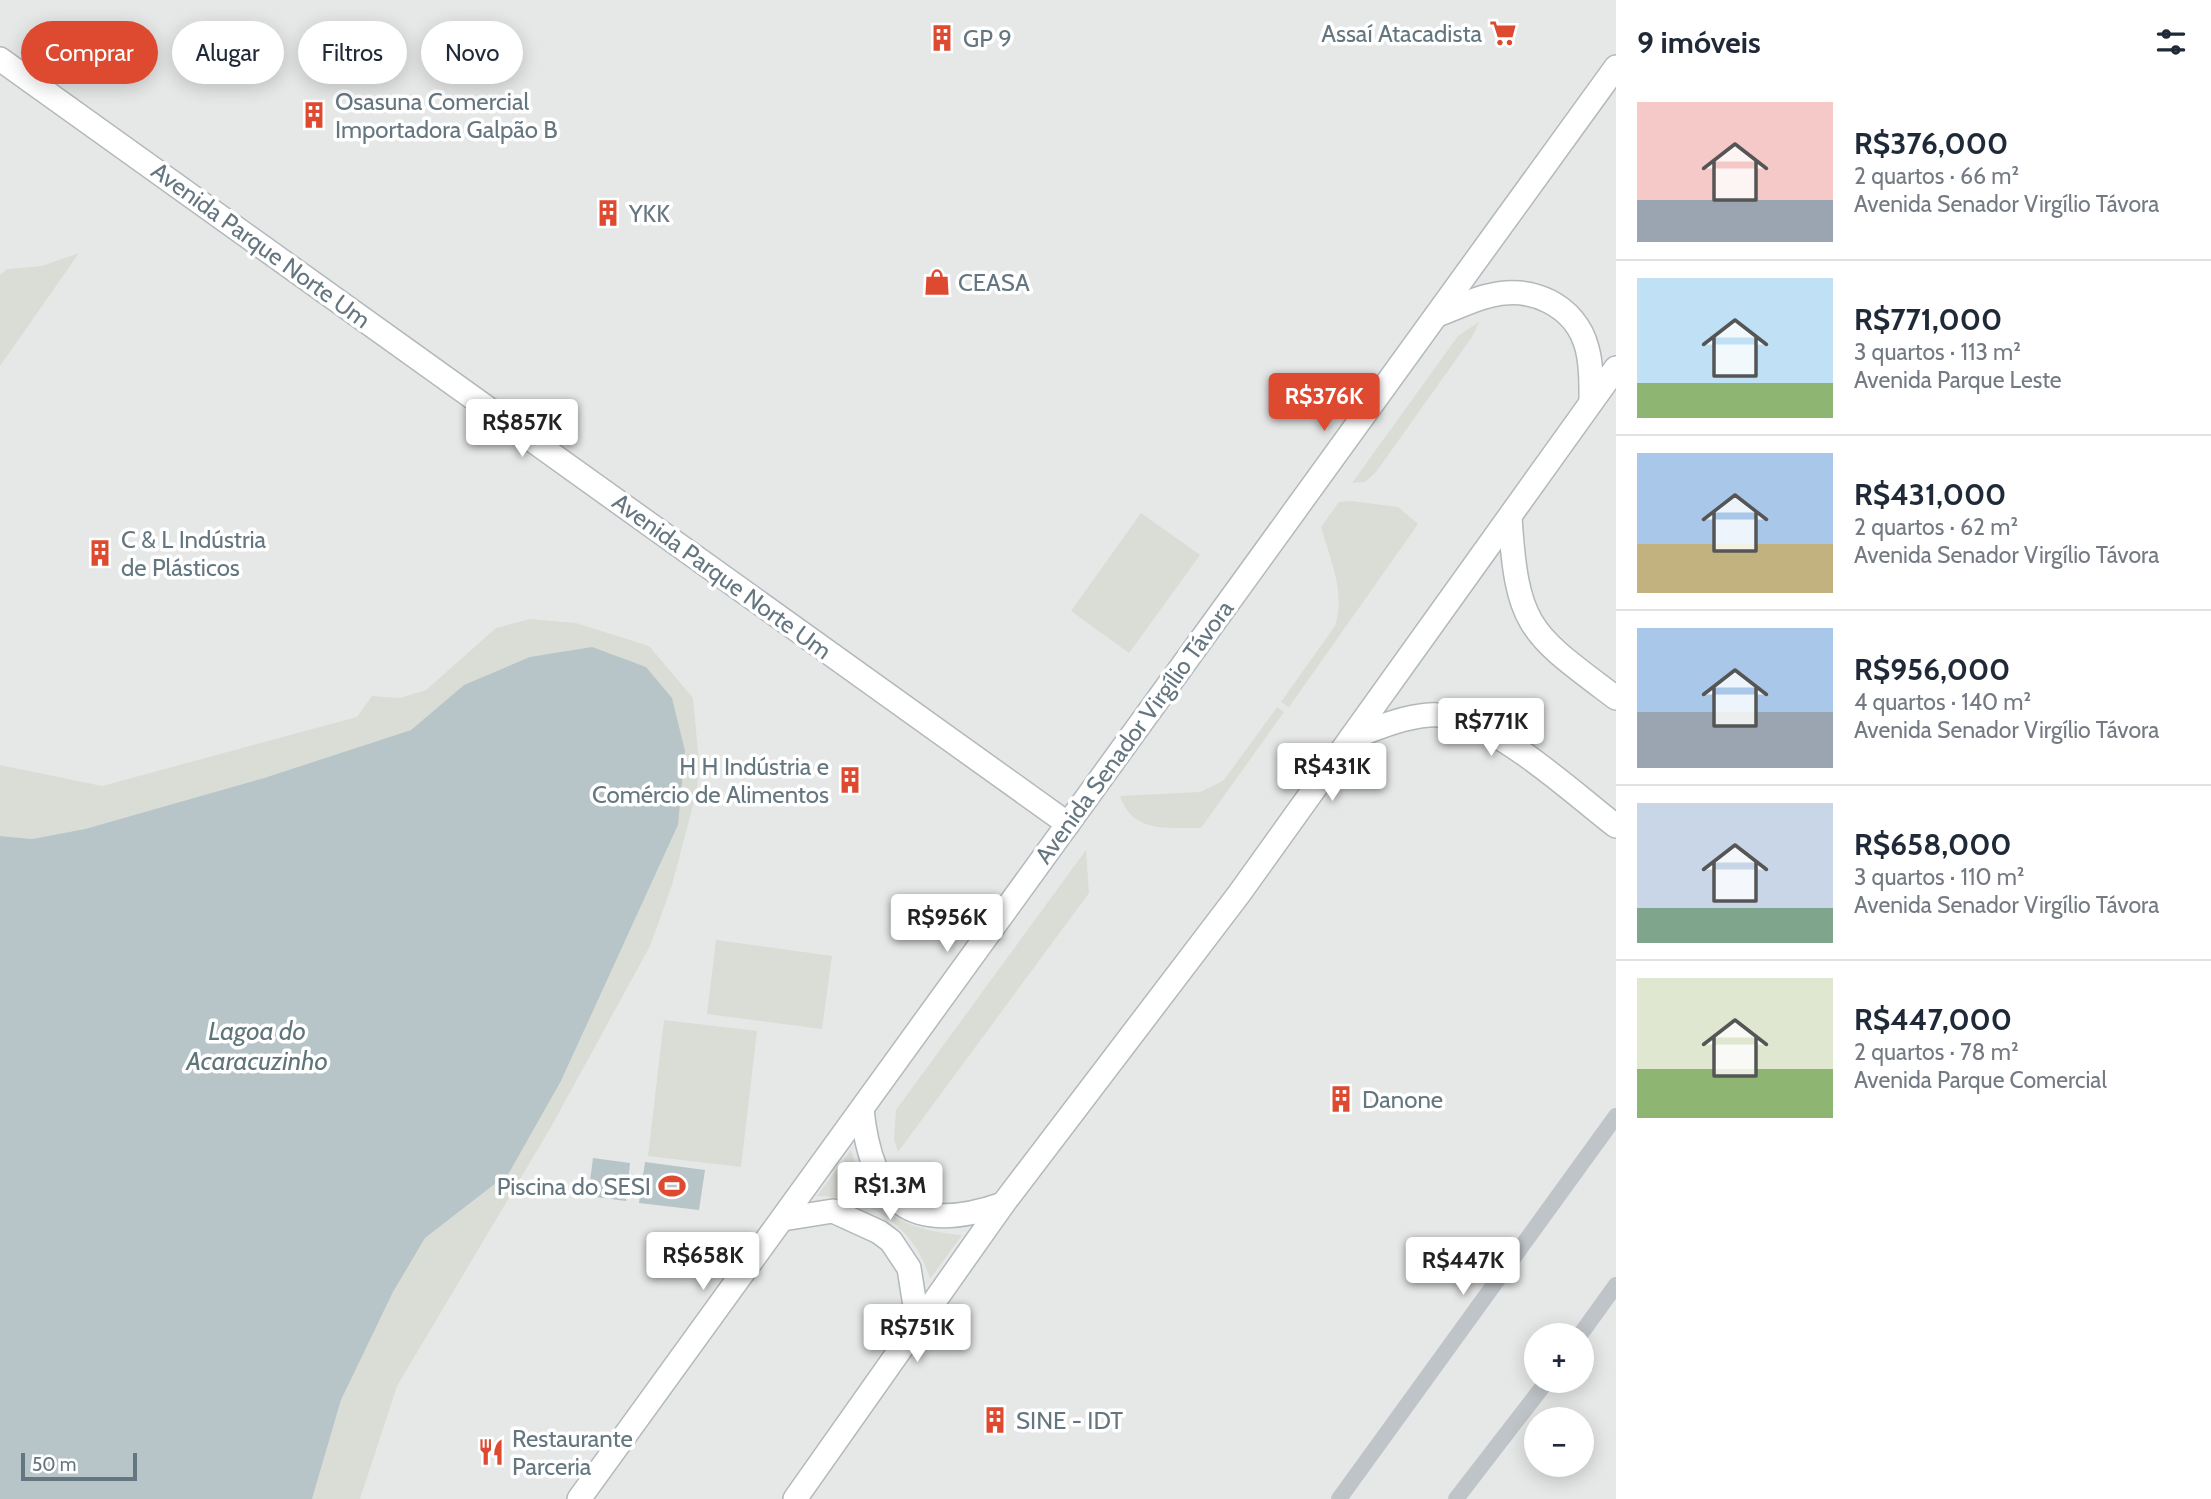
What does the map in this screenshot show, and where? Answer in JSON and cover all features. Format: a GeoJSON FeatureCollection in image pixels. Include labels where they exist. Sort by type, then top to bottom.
{"type":"FeatureCollection","features":[{"type":"Feature","properties":{"kind":"main road","name":"Avenida Parque Norte Um"},"geometry":{"type":"LineString","coordinates":[[0,60],[1068,824]]}},
{"type":"Feature","properties":{"kind":"main road","name":"Avenida Senador Virgílio Távora"},"geometry":{"type":"LineString","coordinates":[[579,1499],[1616,67]]}},
{"type":"Feature","properties":{"kind":"main road"},"geometry":{"type":"LineString","coordinates":[[1437,315],[1489,295],[1530,294],[1546,299],[1563,309],[1576,322],[1587,346],[1591,402]]}},
{"type":"Feature","properties":{"kind":"main road"},"geometry":{"type":"LineString","coordinates":[[795,1499],[1003,1205],[1239,894],[1616,368]]}},
{"type":"Feature","properties":{"kind":"main road"},"geometry":{"type":"LineString","coordinates":[[1510,517],[1513,568],[1520,602],[1534,630],[1552,649],[1616,698]]}},
{"type":"Feature","properties":{"kind":"main road"},"geometry":{"type":"LineString","coordinates":[[1352,738],[1403,718],[1432,714],[1466,720],[1502,738],[1616,826]]}},
{"type":"Feature","properties":{"kind":"main road"},"geometry":{"type":"LineString","coordinates":[[862,1110],[873,1169],[882,1187],[896,1200],[929,1216],[950,1218],[1003,1205]]}},
{"type":"Feature","properties":{"kind":"main road"},"geometry":{"type":"LineString","coordinates":[[783,1219],[833,1212],[879,1232],[891,1241],[909,1268],[918,1325]]}},
{"type":"Feature","properties":{"kind":"street"},"geometry":{"type":"LineString","coordinates":[[1339,1499],[1616,1116]]}},
{"type":"Feature","properties":{"kind":"street"},"geometry":{"type":"LineString","coordinates":[[1589,1323],[1616,1285]]}},
{"type":"Feature","properties":{"kind":"street"},"geometry":{"type":"LineString","coordinates":[[1456,1499],[1538,1393]]}},
{"type":"Feature","properties":{"kind":"shaded area"},"geometry":{"type":"Polygon","coordinates":[[[0,0],[1616,0],[1616,1499],[0,1499],[0,0]]]}},
{"type":"Feature","properties":{"kind":"shaded area"},"geometry":{"type":"Polygon","coordinates":[[[79,253],[0,366],[0,275],[7,269],[42,266],[79,253]]]}},
{"type":"Feature","properties":{"kind":"shaded area"},"geometry":{"type":"Polygon","coordinates":[[[1479,322],[1472,337],[1376,472],[1365,482],[1352,483],[1458,336],[1479,322]]]}},
{"type":"Feature","properties":{"kind":"shaded area"},"geometry":{"type":"Polygon","coordinates":[[[1339,502],[1398,507],[1418,524],[1289,707],[1281,702],[1335,626],[1338,614],[1336,576],[1321,527],[1339,502]]]}},
{"type":"Feature","properties":{"kind":"shaded area"},"geometry":{"type":"Polygon","coordinates":[[[1141,513],[1200,555],[1129,653],[1071,611],[1141,513]]]}},
{"type":"Feature","properties":{"kind":"shaded area"},"geometry":{"type":"Polygon","coordinates":[[[530,619],[576,623],[649,646],[693,698],[699,763],[697,790],[672,885],[650,946],[551,1127],[397,1386],[360,1499],[312,1499],[341,1400],[393,1292],[425,1238],[509,1173],[561,1081],[678,825],[464,685],[411,730],[264,778],[85,829],[32,839],[0,836],[0,765],[102,786],[357,717],[372,696],[400,698],[426,690],[496,628],[530,619]]]}},
{"type":"Feature","properties":{"kind":"shaded area"},"geometry":{"type":"Polygon","coordinates":[[[1277,707],[1284,712],[1201,828],[1153,826],[1133,817],[1126,808],[1120,796],[1200,792],[1224,780],[1277,707]]]}},
{"type":"Feature","properties":{"kind":"shaded area"},"geometry":{"type":"Polygon","coordinates":[[[1086,850],[1089,893],[898,1152],[894,1139],[896,1110],[1086,850]]]}},
{"type":"Feature","properties":{"kind":"shaded area"},"geometry":{"type":"Polygon","coordinates":[[[716,940],[832,956],[822,1029],[707,1014],[716,940]]]}},
{"type":"Feature","properties":{"kind":"shaded area"},"geometry":{"type":"Polygon","coordinates":[[[664,1020],[757,1031],[741,1167],[648,1156],[664,1020]]]}},
{"type":"Feature","properties":{"kind":"shaded area"},"geometry":{"type":"Polygon","coordinates":[[[851,1150],[867,1188],[890,1213],[921,1228],[962,1235],[930,1279],[914,1244],[888,1218],[855,1202],[817,1196],[851,1150]]]}},
{"type":"Feature","properties":{"kind":"water","name":"Lagoa do Acaracuzinho"},"geometry":{"type":"Polygon","coordinates":[[[592,647],[646,667],[672,698],[685,751],[678,825],[561,1081],[509,1173],[425,1238],[393,1292],[341,1400],[312,1499],[0,1499],[0,836],[32,839],[85,829],[264,778],[411,730],[464,685],[530,657],[592,647]]]}},
{"type":"Feature","properties":{"kind":"water"},"geometry":{"type":"Polygon","coordinates":[[[593,1158],[630,1163],[626,1201],[588,1196],[593,1158]]]}},
{"type":"Feature","properties":{"kind":"water","name":"Piscina do SESI"},"geometry":{"type":"Polygon","coordinates":[[[645,1162],[705,1170],[699,1210],[639,1203],[645,1162]]]}},
{"type":"Feature","properties":{"kind":"place","name":"Assaí Atacadista"},"geometry":{"type":"Point","coordinates":[1503,33]}},
{"type":"Feature","properties":{"kind":"place","name":"GP 9"},"geometry":{"type":"Point","coordinates":[942,38]}},
{"type":"Feature","properties":{"kind":"place","name":"Osasuna Comercial Importadora Galpão B"},"geometry":{"type":"Point","coordinates":[314,115]}},
{"type":"Feature","properties":{"kind":"place","name":"YKK"},"geometry":{"type":"Point","coordinates":[608,213]}},
{"type":"Feature","properties":{"kind":"place","name":"CEASA"},"geometry":{"type":"Point","coordinates":[937,282]}},
{"type":"Feature","properties":{"kind":"place","name":"C & L Indústria de Plásticos"},"geometry":{"type":"Point","coordinates":[100,553]}},
{"type":"Feature","properties":{"kind":"place","name":"H H Indústria e Comércio de Alimentos"},"geometry":{"type":"Point","coordinates":[850,780]}},
{"type":"Feature","properties":{"kind":"place","name":"Danone"},"geometry":{"type":"Point","coordinates":[1341,1099]}},
{"type":"Feature","properties":{"kind":"place","name":"Piscina do SESI"},"geometry":{"type":"Point","coordinates":[672,1186]}},
{"type":"Feature","properties":{"kind":"place","name":"SINE - IDT"},"geometry":{"type":"Point","coordinates":[995,1420]}},
{"type":"Feature","properties":{"kind":"place","name":"Restaurante Parceria"},"geometry":{"type":"Point","coordinates":[491,1452]}}]}
